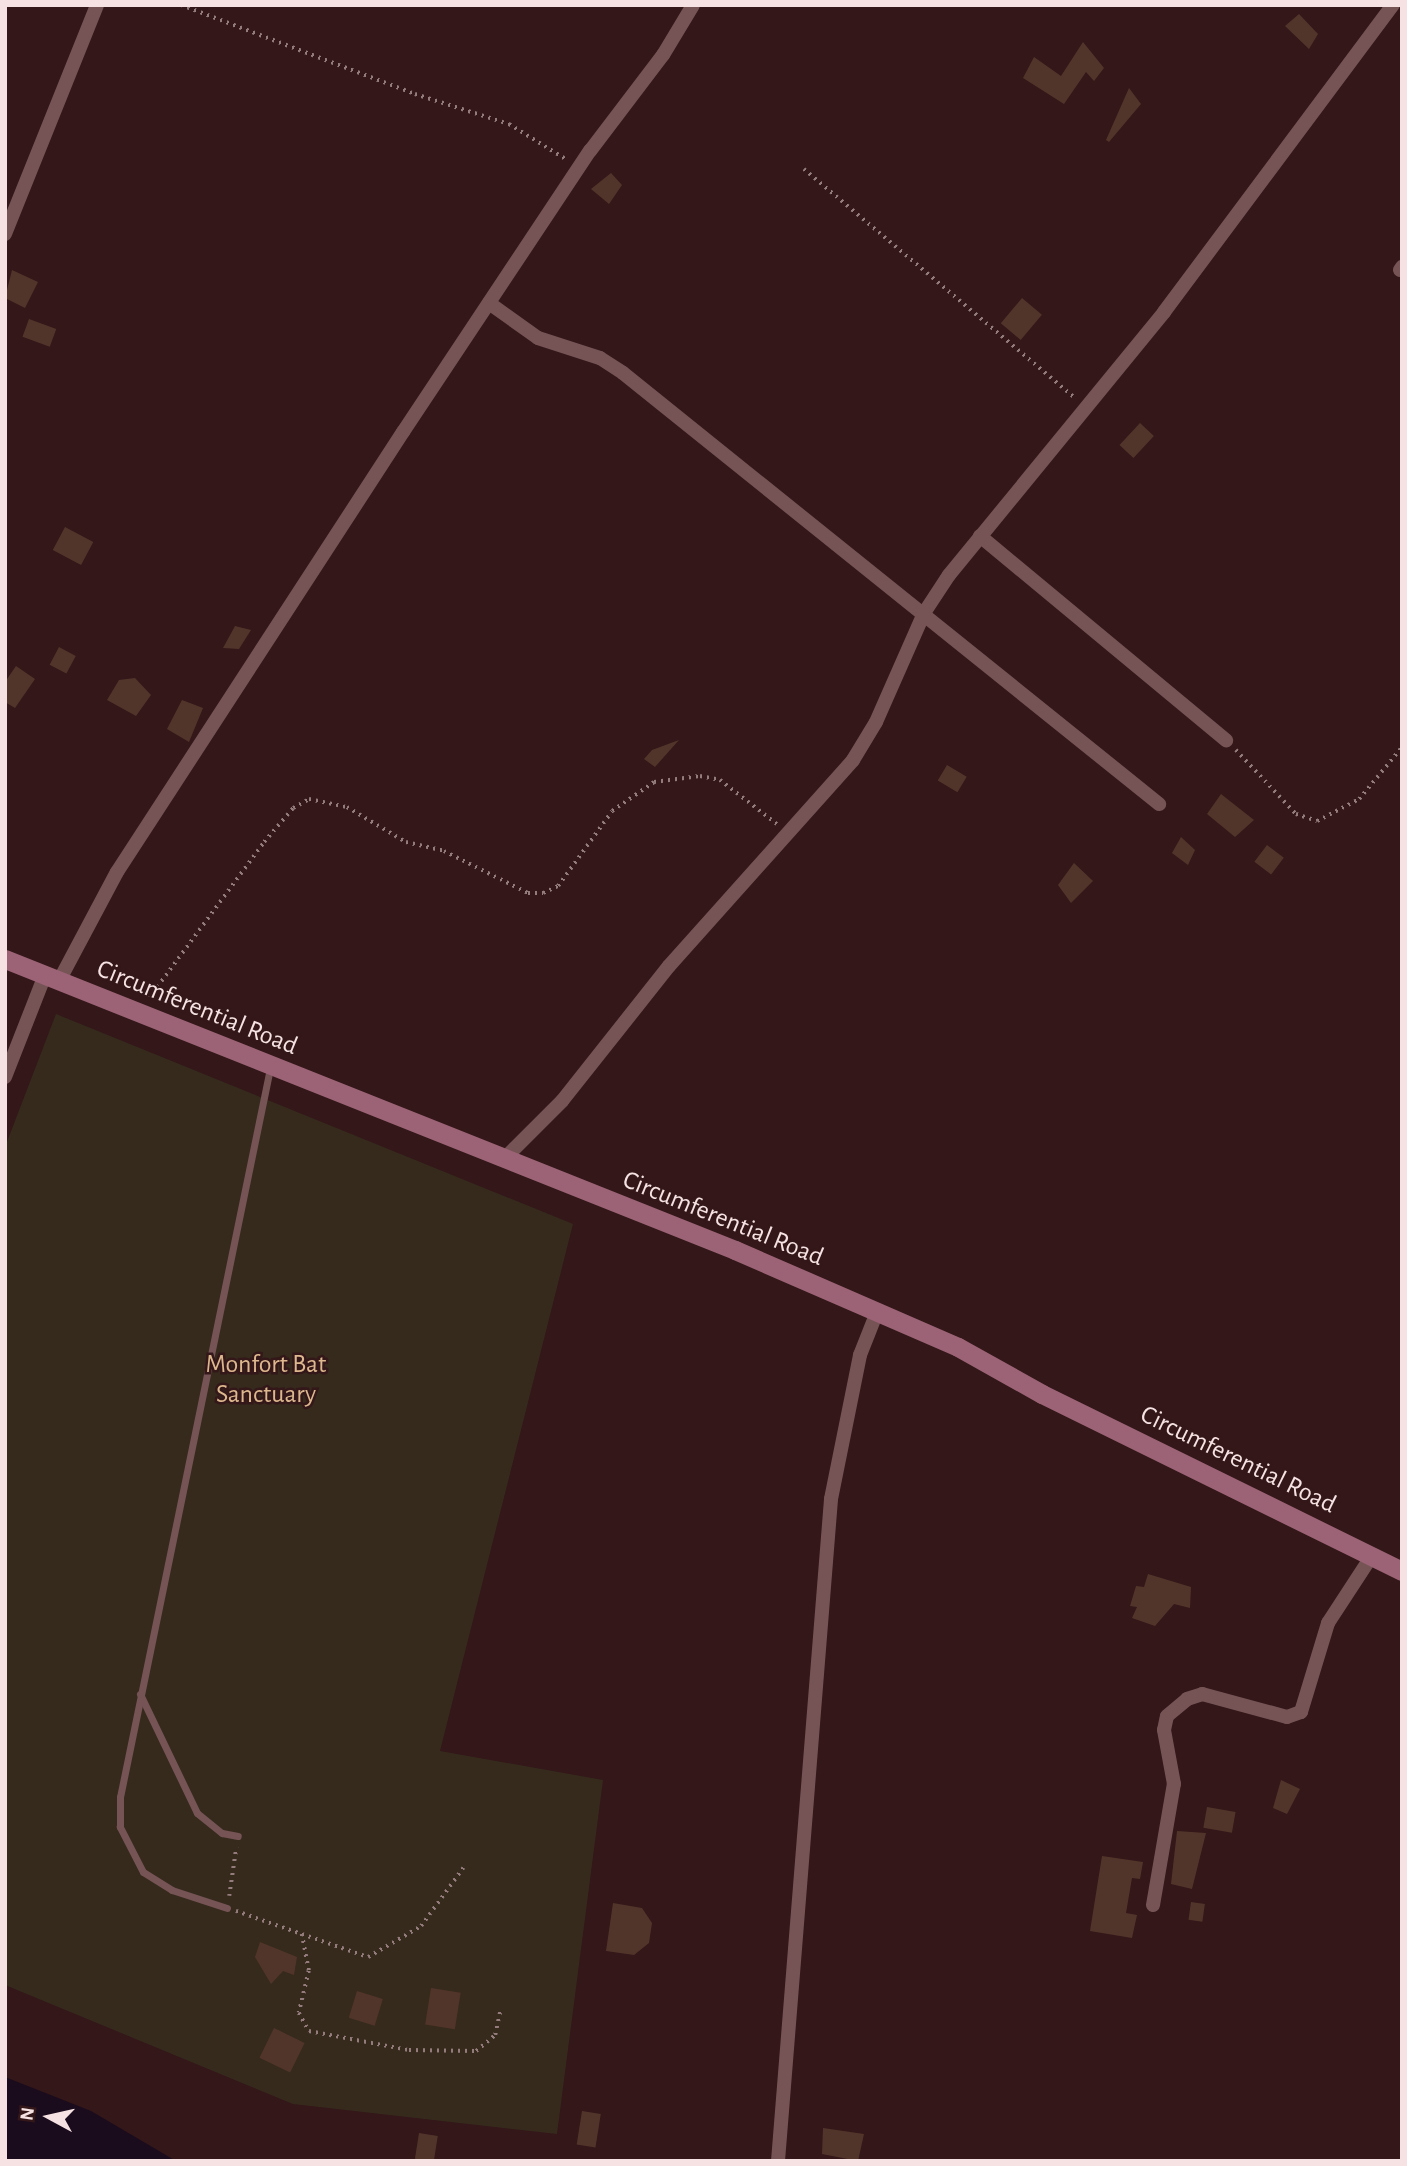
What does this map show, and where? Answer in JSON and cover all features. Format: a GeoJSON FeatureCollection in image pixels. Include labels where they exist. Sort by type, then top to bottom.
{"type":"FeatureCollection","features":[{"type":"Feature","properties":{"kind":"main road","name":"Circumferential Road"},"geometry":{"type":"LineString","coordinates":[[5,959],[505,1158],[958,1347],[1042,1394],[1301,1518],[1371,1557],[1402,1570]]}},
{"type":"Feature","properties":{"kind":"street"},"geometry":{"type":"LineString","coordinates":[[5,234],[97,5]]}},
{"type":"Feature","properties":{"kind":"street"},"geometry":{"type":"LineString","coordinates":[[5,1077],[52,978],[117,872],[489,303],[579,169],[663,55],[693,5]]}},
{"type":"Feature","properties":{"kind":"street"},"geometry":{"type":"LineString","coordinates":[[505,1158],[562,1101],[669,966],[865,743],[924,614],[980,536],[1164,312],[1393,5]]}},
{"type":"Feature","properties":{"kind":"street"},"geometry":{"type":"LineString","coordinates":[[489,303],[538,338],[600,359],[623,373],[1159,804]]}},
{"type":"Feature","properties":{"kind":"street"},"geometry":{"type":"LineString","coordinates":[[980,536],[1226,740]]}},
{"type":"Feature","properties":{"kind":"street"},"geometry":{"type":"LineString","coordinates":[[778,2161],[831,1499],[860,1355],[877,1312]]}},
{"type":"Feature","properties":{"kind":"street"},"geometry":{"type":"LineString","coordinates":[[1153,1905],[1174,1784],[1164,1730],[1167,1716],[1187,1699],[1202,1694],[1287,1717],[1301,1712],[1328,1623],[1371,1557]]}},
{"type":"Feature","properties":{"kind":"lane"},"geometry":{"type":"LineString","coordinates":[[227,1908],[172,1890],[144,1872],[128,1848],[120,1827],[120,1797],[139,1693],[271,1065]]}},
{"type":"Feature","properties":{"kind":"lane"},"geometry":{"type":"LineString","coordinates":[[139,1693],[197,1813],[222,1833],[239,1836]]}},
{"type":"Feature","properties":{"kind":"path"},"geometry":{"type":"LineString","coordinates":[[181,5],[415,94],[509,124],[579,169]]}},
{"type":"Feature","properties":{"kind":"path"},"geometry":{"type":"LineString","coordinates":[[804,169],[1084,407]]}},
{"type":"Feature","properties":{"kind":"path"},"geometry":{"type":"LineString","coordinates":[[1226,740],[1296,814],[1317,821],[1359,799],[1402,747]]}},
{"type":"Feature","properties":{"kind":"path"},"geometry":{"type":"LineString","coordinates":[[137,1013],[264,842],[293,808],[309,799],[347,807],[407,842],[444,851],[528,893],[543,893],[558,886],[612,811],[654,782],[700,776],[720,779],[787,832]]}},
{"type":"Feature","properties":{"kind":"path"},"geometry":{"type":"LineString","coordinates":[[239,1836],[227,1908],[351,1954],[378,1955],[421,1926],[463,1867]]}},
{"type":"Feature","properties":{"kind":"path"},"geometry":{"type":"LineString","coordinates":[[302,1934],[309,1971],[299,2013],[309,2031],[409,2050],[476,2051],[495,2035],[500,2012]]}},
{"type":"Feature","properties":{"kind":"green space","name":"Monfort Bat Sanctuary"},"geometry":{"type":"Polygon","coordinates":[[[56,1014],[573,1224],[440,1751],[603,1780],[557,2134],[293,2104],[5,1985],[5,1147],[56,1014]]]}},
{"type":"Feature","properties":{"kind":"shaded area"},"geometry":{"type":"Polygon","coordinates":[[[5,2077],[91,2111],[176,2161],[5,2161],[5,2077]]]}},
{"type":"Feature","properties":{"kind":"building"},"geometry":{"type":"Polygon","coordinates":[[[1299,14],[1318,34],[1309,49],[1285,26],[1299,14]]]}},
{"type":"Feature","properties":{"kind":"building"},"geometry":{"type":"Polygon","coordinates":[[[1083,42],[1104,68],[1094,81],[1086,72],[1064,104],[1023,78],[1034,57],[1061,76],[1083,42]]]}},
{"type":"Feature","properties":{"kind":"building"},"geometry":{"type":"Polygon","coordinates":[[[1129,88],[1141,104],[1109,142],[1106,140],[1129,88]]]}},
{"type":"Feature","properties":{"kind":"building"},"geometry":{"type":"Polygon","coordinates":[[[611,173],[622,185],[609,204],[591,189],[611,173]]]}},
{"type":"Feature","properties":{"kind":"building"},"geometry":{"type":"Polygon","coordinates":[[[12,270],[38,282],[25,308],[5,298],[12,270]]]}},
{"type":"Feature","properties":{"kind":"building"},"geometry":{"type":"Polygon","coordinates":[[[1022,298],[1042,315],[1021,340],[1001,323],[1022,298]]]}},
{"type":"Feature","properties":{"kind":"building"},"geometry":{"type":"Polygon","coordinates":[[[29,319],[56,329],[50,347],[23,337],[29,319]]]}},
{"type":"Feature","properties":{"kind":"building"},"geometry":{"type":"Polygon","coordinates":[[[1140,423],[1154,436],[1133,458],[1120,445],[1140,423]]]}},
{"type":"Feature","properties":{"kind":"building"},"geometry":{"type":"Polygon","coordinates":[[[65,527],[93,542],[81,565],[53,550],[65,527]]]}},
{"type":"Feature","properties":{"kind":"building"},"geometry":{"type":"Polygon","coordinates":[[[235,626],[251,630],[239,649],[223,648],[235,626]]]}},
{"type":"Feature","properties":{"kind":"building"},"geometry":{"type":"Polygon","coordinates":[[[59,647],[76,656],[66,674],[50,665],[59,647]]]}},
{"type":"Feature","properties":{"kind":"building"},"geometry":{"type":"Polygon","coordinates":[[[16,666],[35,679],[15,708],[5,702],[5,682],[16,666]]]}},
{"type":"Feature","properties":{"kind":"building"},"geometry":{"type":"Polygon","coordinates":[[[135,678],[151,695],[136,716],[107,700],[119,680],[135,678]]]}},
{"type":"Feature","properties":{"kind":"building"},"geometry":{"type":"Polygon","coordinates":[[[182,700],[203,708],[189,742],[167,729],[182,700]]]}},
{"type":"Feature","properties":{"kind":"building"},"geometry":{"type":"Polygon","coordinates":[[[679,740],[655,767],[644,759],[652,750],[679,740]]]}},
{"type":"Feature","properties":{"kind":"building"},"geometry":{"type":"Polygon","coordinates":[[[947,765],[967,777],[957,792],[938,780],[947,765]]]}},
{"type":"Feature","properties":{"kind":"building"},"geometry":{"type":"Polygon","coordinates":[[[1221,794],[1254,820],[1235,837],[1207,814],[1221,794]]]}},
{"type":"Feature","properties":{"kind":"building"},"geometry":{"type":"Polygon","coordinates":[[[1181,837],[1195,850],[1188,865],[1172,853],[1181,837]]]}},
{"type":"Feature","properties":{"kind":"building"},"geometry":{"type":"Polygon","coordinates":[[[1267,845],[1284,858],[1271,874],[1254,862],[1267,845]]]}},
{"type":"Feature","properties":{"kind":"building"},"geometry":{"type":"Polygon","coordinates":[[[1074,863],[1093,881],[1071,903],[1058,885],[1074,863]]]}},
{"type":"Feature","properties":{"kind":"building"},"geometry":{"type":"Polygon","coordinates":[[[1148,1574],[1191,1587],[1190,1608],[1174,1604],[1155,1626],[1132,1618],[1137,1607],[1130,1606],[1136,1586],[1144,1587],[1148,1574]]]}},
{"type":"Feature","properties":{"kind":"building"},"geometry":{"type":"Polygon","coordinates":[[[1281,1780],[1300,1789],[1287,1814],[1273,1808],[1281,1780]]]}},
{"type":"Feature","properties":{"kind":"building"},"geometry":{"type":"Polygon","coordinates":[[[1207,1807],[1236,1812],[1232,1833],[1203,1828],[1207,1807]]]}},
{"type":"Feature","properties":{"kind":"building"},"geometry":{"type":"Polygon","coordinates":[[[1177,1831],[1206,1833],[1192,1889],[1171,1884],[1177,1831]]]}},
{"type":"Feature","properties":{"kind":"building"},"geometry":{"type":"Polygon","coordinates":[[[1102,1856],[1143,1862],[1140,1879],[1132,1878],[1126,1913],[1137,1915],[1132,1938],[1090,1931],[1102,1856]]]}},
{"type":"Feature","properties":{"kind":"building"},"geometry":{"type":"Polygon","coordinates":[[[1191,1902],[1205,1904],[1202,1922],[1188,1920],[1191,1902]]]}},
{"type":"Feature","properties":{"kind":"building"},"geometry":{"type":"Polygon","coordinates":[[[613,1903],[642,1908],[652,1923],[649,1943],[634,1955],[606,1951],[613,1903]]]}},
{"type":"Feature","properties":{"kind":"building"},"geometry":{"type":"Polygon","coordinates":[[[260,1942],[297,1957],[294,1975],[283,1971],[271,1984],[255,1957],[260,1942]]]}},
{"type":"Feature","properties":{"kind":"building"},"geometry":{"type":"Polygon","coordinates":[[[431,1988],[461,1993],[455,2029],[425,2025],[431,1988]]]}},
{"type":"Feature","properties":{"kind":"building"},"geometry":{"type":"Polygon","coordinates":[[[357,1991],[383,1999],[375,2026],[349,2018],[357,1991]]]}},
{"type":"Feature","properties":{"kind":"building"},"geometry":{"type":"Polygon","coordinates":[[[274,2028],[305,2043],[290,2073],[260,2058],[274,2028]]]}},
{"type":"Feature","properties":{"kind":"building"},"geometry":{"type":"Polygon","coordinates":[[[582,2111],[601,2114],[595,2148],[577,2145],[582,2111]]]}},
{"type":"Feature","properties":{"kind":"building"},"geometry":{"type":"Polygon","coordinates":[[[823,2128],[864,2134],[858,2161],[822,2154],[823,2128]]]}},
{"type":"Feature","properties":{"kind":"building"},"geometry":{"type":"Polygon","coordinates":[[[419,2133],[438,2136],[434,2161],[415,2159],[419,2133]]]}}]}
